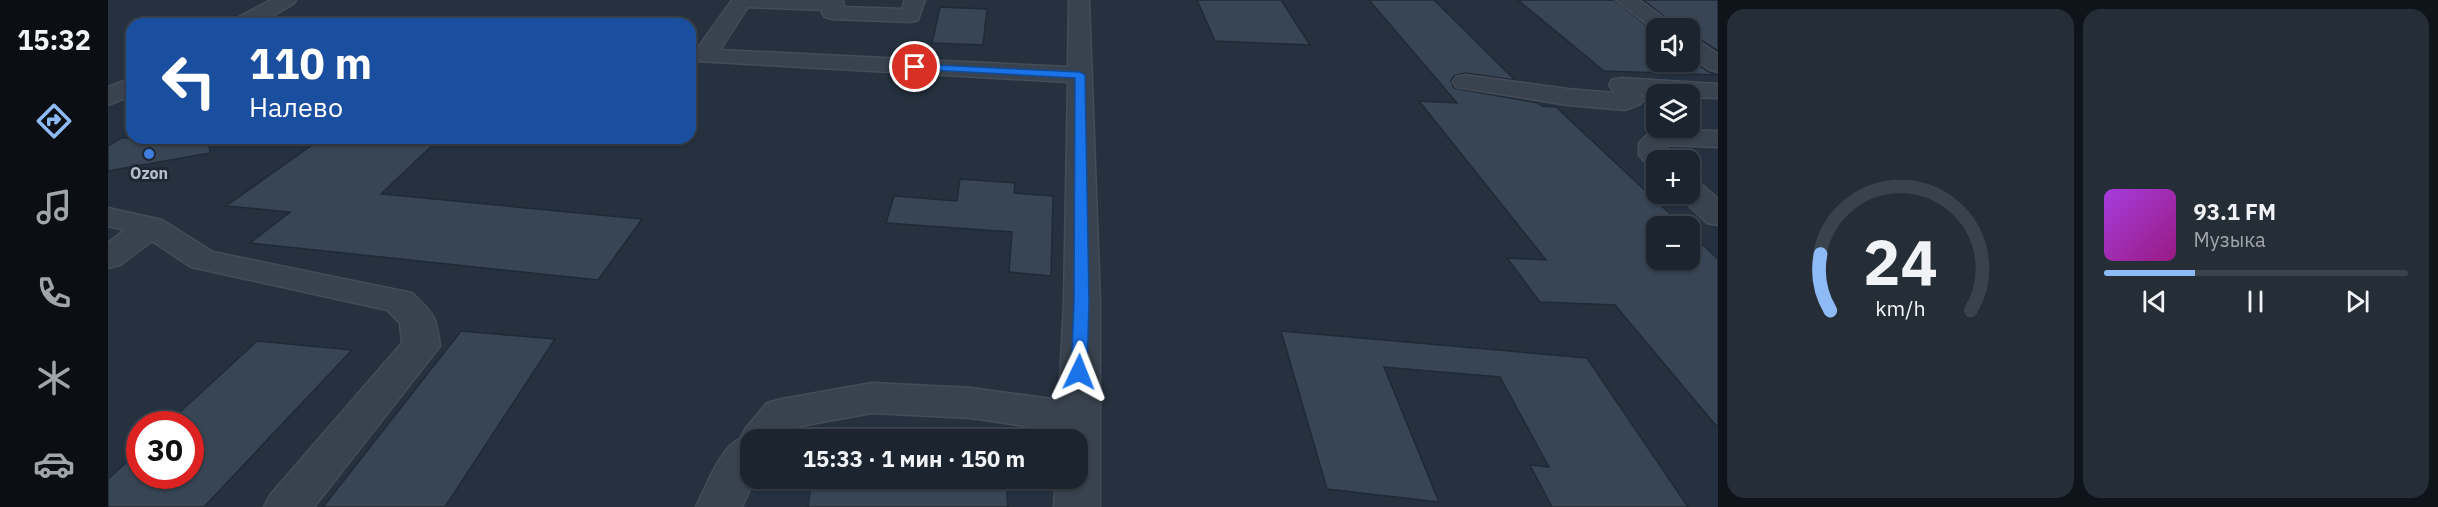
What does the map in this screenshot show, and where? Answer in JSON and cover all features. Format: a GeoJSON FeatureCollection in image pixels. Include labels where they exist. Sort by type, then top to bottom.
{"type":"FeatureCollection","features":[{"type":"Feature","properties":{"kind":"street"},"geometry":{"type":"LineString","coordinates":[[254,18],[286,0]]}},
{"type":"Feature","properties":{"kind":"street"},"geometry":{"type":"LineString","coordinates":[[915,0],[911,16],[832,13],[835,3],[742,1],[704,56],[1080,75]]}},
{"type":"Feature","properties":{"kind":"street"},"geometry":{"type":"LineString","coordinates":[[1077,507],[1082,302],[1079,0]]}},
{"type":"Feature","properties":{"kind":"street"},"geometry":{"type":"LineString","coordinates":[[1626,0],[1652,18]]}},
{"type":"Feature","properties":{"kind":"street"},"geometry":{"type":"LineString","coordinates":[[1700,53],[1718,65]]}},
{"type":"Feature","properties":{"kind":"street"},"geometry":{"type":"LineString","coordinates":[[1465,82],[1568,97],[1625,102],[1631,99],[1621,85],[1718,91]]}},
{"type":"Feature","properties":{"kind":"street"},"geometry":{"type":"LineString","coordinates":[[108,97],[126,88]]}},
{"type":"Feature","properties":{"kind":"street"},"geometry":{"type":"LineString","coordinates":[[1625,102],[1660,149],[1718,139]]}},
{"type":"Feature","properties":{"kind":"street"},"geometry":{"type":"LineString","coordinates":[[1700,199],[1718,216]]}},
{"type":"Feature","properties":{"kind":"street"},"geometry":{"type":"LineString","coordinates":[[108,217],[151,227],[203,260],[399,301],[418,319],[421,345],[287,507]]}},
{"type":"Feature","properties":{"kind":"street"},"geometry":{"type":"LineString","coordinates":[[108,258],[151,227]]}},
{"type":"Feature","properties":{"kind":"street"},"geometry":{"type":"LineString","coordinates":[[770,429],[782,414],[872,398],[971,403],[1078,418]]}},
{"type":"Feature","properties":{"kind":"street"},"geometry":{"type":"LineString","coordinates":[[719,507],[740,465]]}},
{"type":"Feature","properties":{"kind":"building"},"geometry":{"type":"Polygon","coordinates":[[[1197,0],[1281,0],[1310,45],[1215,41],[1197,0]]]}},
{"type":"Feature","properties":{"kind":"building"},"geometry":{"type":"Polygon","coordinates":[[[1369,0],[1434,0],[1515,80],[1465,73],[1454,76],[1451,81],[1454,88],[1556,107],[1646,191],[1646,204],[1660,204],[1672,216],[1646,216],[1646,270],[1700,270],[1700,242],[1718,259],[1718,428],[1615,305],[1540,302],[1507,258],[1546,260],[1419,101],[1457,103],[1369,0]]]}},
{"type":"Feature","properties":{"kind":"building"},"geometry":{"type":"Polygon","coordinates":[[[1518,0],[1614,0],[1646,25],[1646,72],[1700,72],[1700,66],[1718,75],[1604,71],[1518,0]]]}},
{"type":"Feature","properties":{"kind":"building"},"geometry":{"type":"Polygon","coordinates":[[[1643,0],[1718,0],[1718,51],[1700,39],[1700,18],[1666,18],[1643,0]]]}},
{"type":"Feature","properties":{"kind":"building"},"geometry":{"type":"Polygon","coordinates":[[[940,7],[987,9],[983,45],[932,43],[940,7]]]}},
{"type":"Feature","properties":{"kind":"building"},"geometry":{"type":"Polygon","coordinates":[[[121,138],[126,138],[126,144],[209,144],[210,153],[108,171],[108,146],[121,138]]]}},
{"type":"Feature","properties":{"kind":"building"},"geometry":{"type":"Polygon","coordinates":[[[314,144],[434,144],[381,194],[642,219],[598,280],[250,243],[290,212],[226,206],[314,144]]]}},
{"type":"Feature","properties":{"kind":"building"},"geometry":{"type":"Polygon","coordinates":[[[960,179],[1015,183],[1014,193],[1053,196],[1051,276],[1009,272],[1012,232],[886,223],[894,196],[957,201],[960,179]]]}},
{"type":"Feature","properties":{"kind":"building"},"geometry":{"type":"Polygon","coordinates":[[[461,331],[555,339],[445,507],[323,507],[461,331]]]}},
{"type":"Feature","properties":{"kind":"building"},"geometry":{"type":"Polygon","coordinates":[[[1281,331],[1587,358],[1688,507],[1552,507],[1530,465],[1549,467],[1500,377],[1384,367],[1439,502],[1327,489],[1281,331]]]}},
{"type":"Feature","properties":{"kind":"building"},"geometry":{"type":"Polygon","coordinates":[[[257,341],[352,350],[204,507],[108,507],[108,479],[126,463],[126,489],[204,489],[204,411],[181,411],[257,341]]]}},
{"type":"Feature","properties":{"kind":"building"},"geometry":{"type":"Polygon","coordinates":[[[810,489],[1007,489],[1008,507],[808,507],[810,489]]]}},
{"type":"Feature","properties":{"kind":"place","name":"Ozon"},"geometry":{"type":"Point","coordinates":[149,154]}},
{"type":"Feature","properties":{"kind":"route"},"geometry":{"type":"LineString","coordinates":[[915,67],[1080,75],[1082,302],[1079,372]]}}]}
